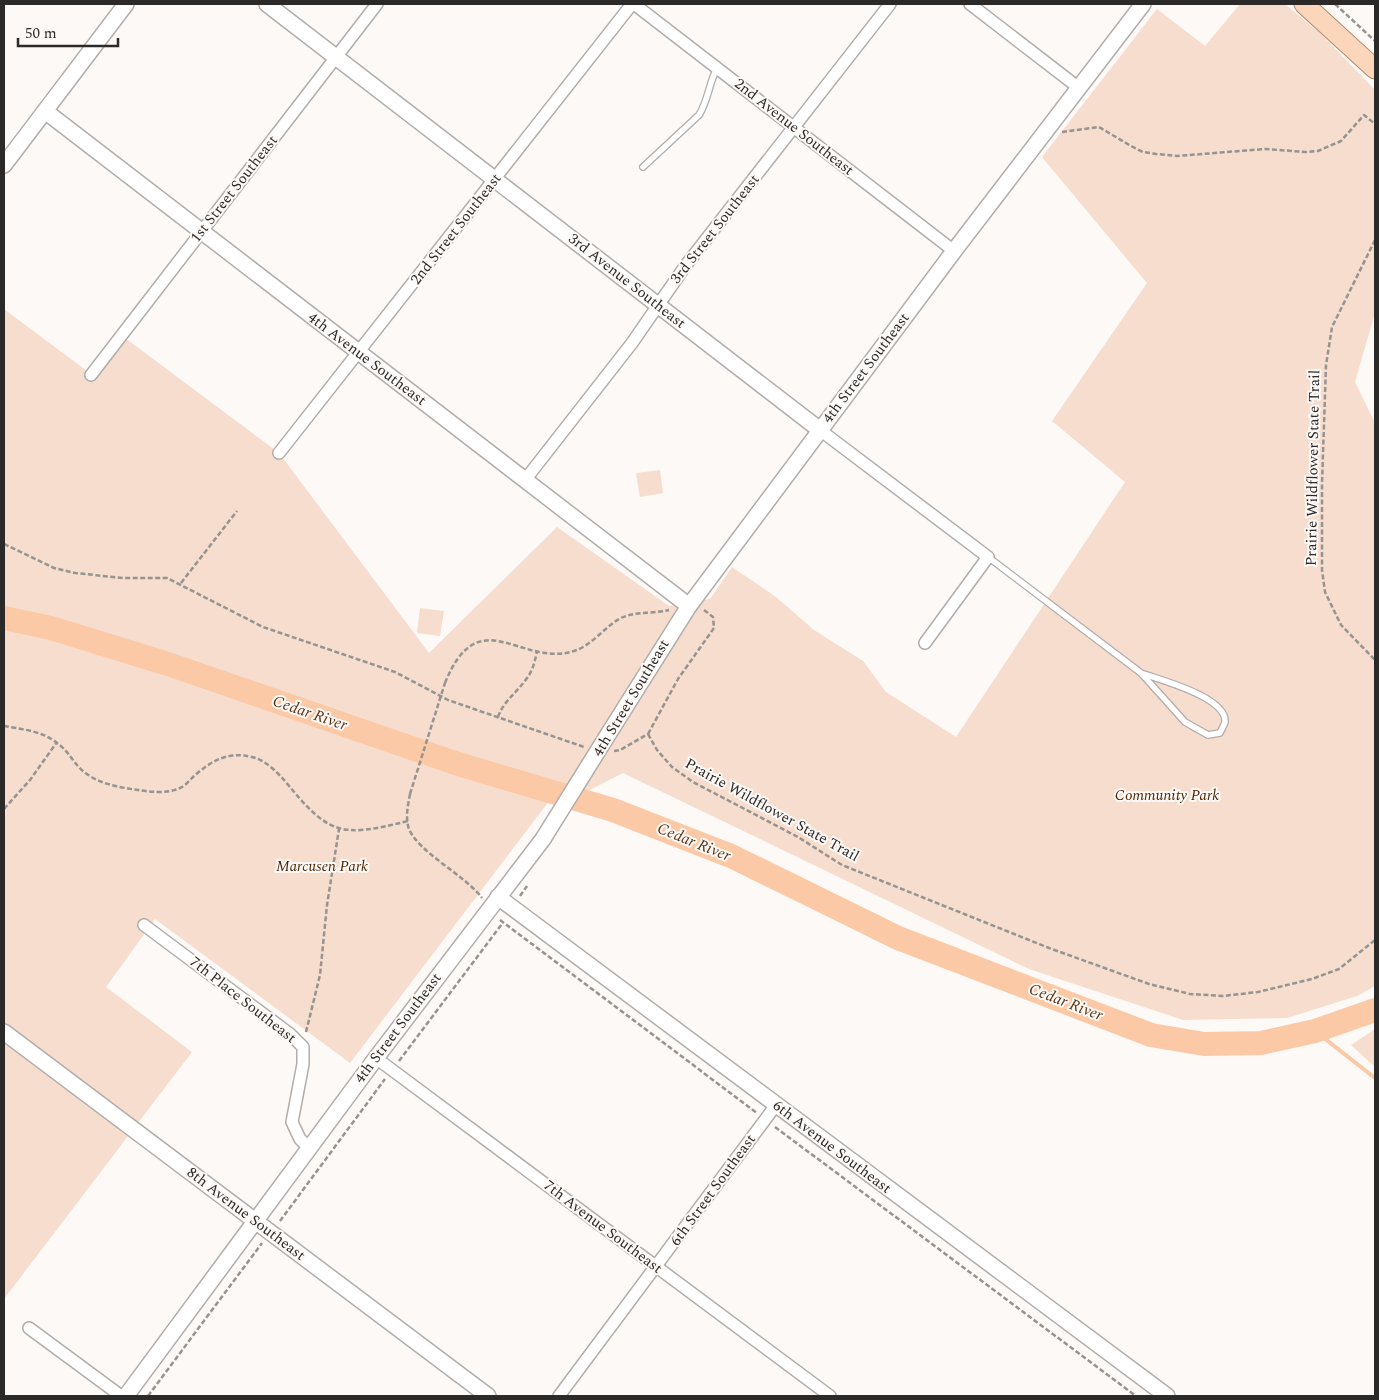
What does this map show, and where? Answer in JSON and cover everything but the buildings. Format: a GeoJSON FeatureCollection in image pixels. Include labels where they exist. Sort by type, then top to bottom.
{"type":"FeatureCollection","features":[{"type":"Feature","properties":{"kind":"main road"},"geometry":{"type":"LineString","coordinates":[[1304,4],[1375,69]]}},
{"type":"Feature","properties":{"kind":"street"},"geometry":{"type":"LineString","coordinates":[[4,165],[126,4]]}},
{"type":"Feature","properties":{"kind":"street","name":"3rd Avenue Southeast"},"geometry":{"type":"LineString","coordinates":[[267,4],[658,306],[988,557]]}},
{"type":"Feature","properties":{"kind":"street","name":"1st Street Southeast"},"geometry":{"type":"LineString","coordinates":[[91,374],[377,4]]}},
{"type":"Feature","properties":{"kind":"street","name":"2nd Avenue Southeast"},"geometry":{"type":"LineString","coordinates":[[633,4],[954,251]]}},
{"type":"Feature","properties":{"kind":"street","name":"2nd Street Southeast"},"geometry":{"type":"LineString","coordinates":[[280,453],[633,4]]}},
{"type":"Feature","properties":{"kind":"street","name":"3rd Street Southeast"},"geometry":{"type":"LineString","coordinates":[[525,480],[632,343],[686,265],[890,4]]}},
{"type":"Feature","properties":{"kind":"street"},"geometry":{"type":"LineString","coordinates":[[970,4],[1079,88]]}},
{"type":"Feature","properties":{"kind":"street","name":"4th Street Southeast"},"geometry":{"type":"LineString","coordinates":[[126,1396],[376,1058],[543,839],[689,606],[954,251],[1143,4]]}},
{"type":"Feature","properties":{"kind":"street","name":"4th Avenue Southeast"},"geometry":{"type":"LineString","coordinates":[[45,111],[689,606]]}},
{"type":"Feature","properties":{"kind":"street"},"geometry":{"type":"LineString","coordinates":[[925,643],[988,557]]}},
{"type":"Feature","properties":{"kind":"street","name":"6th Avenue Southeast"},"geometry":{"type":"LineString","coordinates":[[494,902],[776,1105],[1167,1396]]}},
{"type":"Feature","properties":{"kind":"street","name":"7th Place Southeast"},"geometry":{"type":"LineString","coordinates":[[144,925],[290,1034],[303,1047],[303,1064],[292,1122],[300,1139],[309,1148]]}},
{"type":"Feature","properties":{"kind":"street","name":"8th Avenue Southeast"},"geometry":{"type":"LineString","coordinates":[[4,1032],[488,1396]]}},
{"type":"Feature","properties":{"kind":"street","name":"7th Avenue Southeast"},"geometry":{"type":"LineString","coordinates":[[376,1058],[830,1396]]}},
{"type":"Feature","properties":{"kind":"street","name":"6th Street Southeast"},"geometry":{"type":"LineString","coordinates":[[559,1396],[776,1105]]}},
{"type":"Feature","properties":{"kind":"street"},"geometry":{"type":"LineString","coordinates":[[29,1328],[121,1396]]}},
{"type":"Feature","properties":{"kind":"lane"},"geometry":{"type":"LineString","coordinates":[[643,167],[699,115],[704,107],[711,79],[717,68]]}},
{"type":"Feature","properties":{"kind":"lane"},"geometry":{"type":"LineString","coordinates":[[988,557],[1141,673],[1185,722],[1208,735],[1220,733],[1225,722],[1222,712],[1209,699],[1141,673]]}},
{"type":"Feature","properties":{"kind":"path"},"geometry":{"type":"LineString","coordinates":[[1335,4],[1375,42]]}},
{"type":"Feature","properties":{"kind":"path"},"geometry":{"type":"LineString","coordinates":[[1044,133],[1099,127],[1143,152],[1177,156],[1266,149],[1290,152],[1318,151],[1341,141],[1364,115],[1375,124]]}},
{"type":"Feature","properties":{"kind":"path","name":"Prairie Wildflower State Trail"},"geometry":{"type":"LineString","coordinates":[[1375,240],[1332,326],[1326,365],[1322,432],[1322,570],[1325,592],[1331,608],[1341,625],[1375,660]]}},
{"type":"Feature","properties":{"kind":"path"},"geometry":{"type":"LineString","coordinates":[[181,583],[237,511]]}},
{"type":"Feature","properties":{"kind":"path"},"geometry":{"type":"LineString","coordinates":[[4,544],[54,568],[75,573],[123,578],[155,577],[181,583],[233,613],[263,627],[395,672],[448,700],[592,749]]}},
{"type":"Feature","properties":{"kind":"path"},"geometry":{"type":"LineString","coordinates":[[608,752],[620,750],[648,734],[678,679],[714,628],[713,617],[705,610],[689,606],[656,613],[634,613],[620,619],[588,644],[574,651],[556,654],[538,652],[513,644],[486,640],[464,652],[455,661],[445,683],[410,794],[408,820],[410,830],[417,842],[494,902],[503,923],[1136,1396]]}},
{"type":"Feature","properties":{"kind":"path"},"geometry":{"type":"LineString","coordinates":[[498,717],[508,698],[526,680],[532,670],[538,652]]}},
{"type":"Feature","properties":{"kind":"path"},"geometry":{"type":"LineString","coordinates":[[4,726],[46,736],[57,742],[78,766],[94,780],[138,790],[162,792],[181,788],[210,762],[221,757],[236,755],[252,757],[273,769],[318,818],[339,829],[349,831],[377,828],[408,820]]}},
{"type":"Feature","properties":{"kind":"path","name":"Prairie Wildflower State Trail"},"geometry":{"type":"LineString","coordinates":[[648,734],[657,750],[672,767],[693,782],[798,837],[842,865],[1049,948],[1149,984],[1198,995],[1223,996],[1258,992],[1339,969],[1375,940]]}},
{"type":"Feature","properties":{"kind":"path"},"geometry":{"type":"LineString","coordinates":[[4,809],[30,780],[57,742]]}},
{"type":"Feature","properties":{"kind":"path"},"geometry":{"type":"LineString","coordinates":[[303,1047],[320,975],[327,905],[339,829]]}},
{"type":"Feature","properties":{"kind":"path"},"geometry":{"type":"LineString","coordinates":[[148,1396],[503,923]]}},
{"type":"Feature","properties":{"kind":"green space","name":"Community Park"},"geometry":{"type":"Polygon","coordinates":[[[1240,4],[1285,4],[1321,34],[1375,90],[1375,313],[1355,382],[1375,423],[1375,986],[1357,996],[1287,1018],[1183,1020],[1029,969],[623,773],[576,797],[559,788],[350,1063],[155,919],[106,987],[192,1052],[4,1299],[4,309],[91,374],[121,335],[279,453],[429,653],[557,527],[669,606],[710,599],[732,567],[776,597],[814,630],[863,661],[886,692],[956,737],[1125,482],[1052,421],[1147,283],[1042,157],[1157,9],[1205,46],[1240,4]]]}},
{"type":"Feature","properties":{"kind":"green space"},"geometry":{"type":"Polygon","coordinates":[[[660,470],[663,493],[640,497],[636,473],[660,470]]]}},
{"type":"Feature","properties":{"kind":"green space"},"geometry":{"type":"Polygon","coordinates":[[[420,608],[444,611],[440,636],[417,633],[420,608]]]}},
{"type":"Feature","properties":{"kind":"green space"},"geometry":{"type":"Polygon","coordinates":[[[1375,1029],[1375,1067],[1351,1045],[1375,1029]]]}},
{"type":"Feature","properties":{"kind":"waterway","name":"Cedar River"},"geometry":{"type":"LineString","coordinates":[[4,618],[51,628],[168,664],[458,764],[613,810],[731,856],[898,938],[1151,1035],[1204,1044],[1261,1043],[1315,1031],[1375,1010]]}},
{"type":"Feature","properties":{"kind":"waterway"},"geometry":{"type":"LineString","coordinates":[[1315,1031],[1375,1078]]}},
{"type":"Feature","properties":{"kind":"park label","name":"Marcusen Park"},"geometry":{"type":"Point","coordinates":[322,866]}}]}
